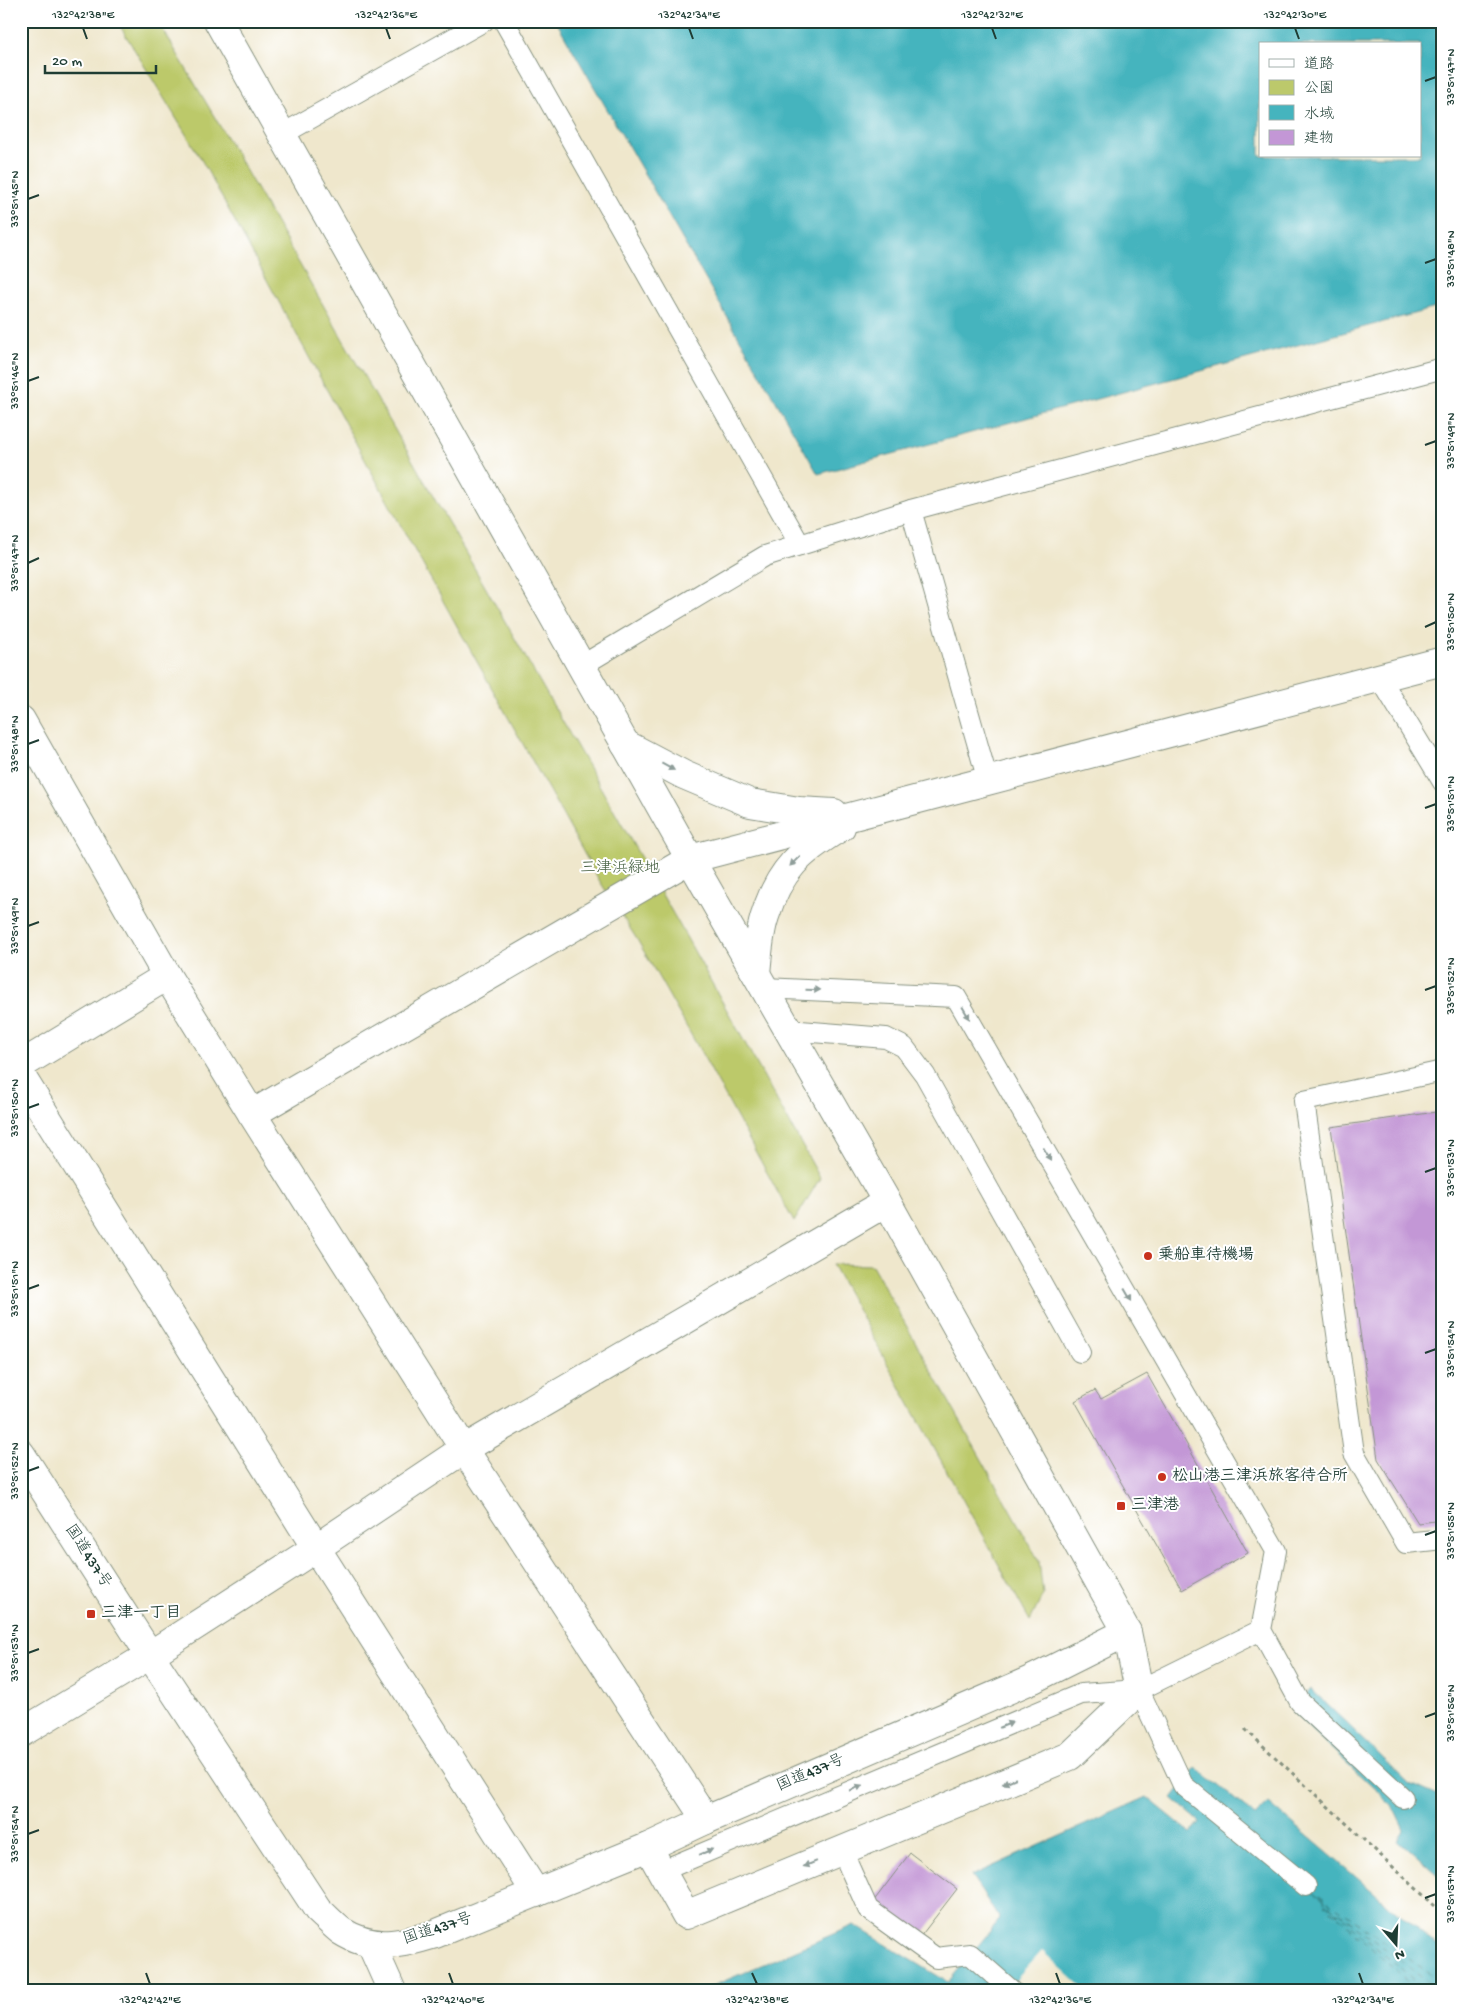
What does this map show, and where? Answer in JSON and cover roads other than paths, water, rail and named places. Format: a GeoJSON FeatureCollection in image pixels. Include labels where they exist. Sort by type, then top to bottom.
{"type":"FeatureCollection","features":[{"type":"Feature","properties":{"kind":"main road"},"geometry":{"type":"LineString","coordinates":[[218,21],[690,859],[887,1202],[1128,1632],[1139,1690],[1070,1756],[686,1915],[648,1847]]}},
{"type":"Feature","properties":{"kind":"main road"},"geometry":{"type":"LineString","coordinates":[[252,1114],[690,859],[1443,661]]}},
{"type":"Feature","properties":{"kind":"main road"},"geometry":{"type":"LineString","coordinates":[[21,720],[167,976],[252,1114],[464,1448],[706,1820]]}},
{"type":"Feature","properties":{"kind":"main road"},"geometry":{"type":"LineString","coordinates":[[625,744],[684,775],[750,802],[799,811],[864,814]]}},
{"type":"Feature","properties":{"kind":"main road"},"geometry":{"type":"LineString","coordinates":[[760,981],[764,917],[778,884],[792,863],[816,842],[864,814]]}},
{"type":"Feature","properties":{"kind":"main road"},"geometry":{"type":"LineString","coordinates":[[21,1065],[167,976]]}},
{"type":"Feature","properties":{"kind":"main road"},"geometry":{"type":"LineString","coordinates":[[21,1076],[316,1548],[536,1893]]}},
{"type":"Feature","properties":{"kind":"main road"},"geometry":{"type":"LineString","coordinates":[[21,1733],[150,1655],[316,1548],[464,1448],[887,1202]]}},
{"type":"Feature","properties":{"kind":"main road","name":"国道437号"},"geometry":{"type":"LineString","coordinates":[[21,1454],[150,1655],[318,1910],[341,1930],[371,1944],[404,1943],[435,1934],[648,1847],[1033,1678],[1128,1632]]}},
{"type":"Feature","properties":{"kind":"main road"},"geometry":{"type":"LineString","coordinates":[[371,1944],[392,1991]]}},
{"type":"Feature","properties":{"kind":"lane"},"geometry":{"type":"LineString","coordinates":[[281,135],[484,21]]}},
{"type":"Feature","properties":{"kind":"lane"},"geometry":{"type":"LineString","coordinates":[[504,21],[800,545]]}},
{"type":"Feature","properties":{"kind":"lane"},"geometry":{"type":"LineString","coordinates":[[581,666],[765,556],[911,510],[1443,368]]}},
{"type":"Feature","properties":{"kind":"lane"},"geometry":{"type":"LineString","coordinates":[[911,510],[988,781]]}},
{"type":"Feature","properties":{"kind":"lane"},"geometry":{"type":"LineString","coordinates":[[1380,678],[1443,782]]}},
{"type":"Feature","properties":{"kind":"lane"},"geometry":{"type":"LineString","coordinates":[[760,981],[956,996],[1276,1551],[1261,1630],[1300,1702],[1403,1798]]}},
{"type":"Feature","properties":{"kind":"lane"},"geometry":{"type":"LineString","coordinates":[[788,1030],[886,1038],[904,1047],[925,1075],[1080,1352]]}},
{"type":"Feature","properties":{"kind":"lane"},"geometry":{"type":"LineString","coordinates":[[1443,1071],[1304,1101],[1354,1453],[1406,1543],[1443,1539]]}},
{"type":"Feature","properties":{"kind":"lane"},"geometry":{"type":"LineString","coordinates":[[661,1870],[1081,1694],[1139,1690],[1261,1630]]}},
{"type":"Feature","properties":{"kind":"lane"},"geometry":{"type":"LineString","coordinates":[[1139,1690],[1183,1784],[1306,1886]]}},
{"type":"Feature","properties":{"kind":"lane"},"geometry":{"type":"LineString","coordinates":[[842,1851],[868,1909],[936,1958],[970,1954],[1012,1991]]}},
{"type":"Feature","properties":{"kind":"water"},"geometry":{"type":"Polygon","coordinates":[[[556,21],[1443,21],[1443,306],[818,474],[556,21]]]}},
{"type":"Feature","properties":{"kind":"water"},"geometry":{"type":"Polygon","coordinates":[[[1311,1689],[1410,1784],[1437,1796],[1443,1791],[1443,1880],[1398,1840],[1404,1830],[1392,1805],[1292,1712],[1311,1689]]]}},
{"type":"Feature","properties":{"kind":"water"},"geometry":{"type":"Polygon","coordinates":[[[1196,1767],[1255,1816],[1269,1803],[1443,1951],[1443,1991],[701,1991],[854,1925],[948,1982],[1000,1919],[971,1876],[1147,1797],[1191,1833],[1200,1822],[1172,1798],[1196,1767]]]}},
{"type":"Feature","properties":{"kind":"place","name":"乗船車待機場"},"geometry":{"type":"Point","coordinates":[1148,1256]}},
{"type":"Feature","properties":{"kind":"place","name":"松山港三津浜旅客待合所"},"geometry":{"type":"Point","coordinates":[1162,1477]}},
{"type":"Feature","properties":{"kind":"place","name":"三津港"},"geometry":{"type":"Point","coordinates":[1121,1506]}},
{"type":"Feature","properties":{"kind":"place","name":"三津一丁目"},"geometry":{"type":"Point","coordinates":[91,1614]}},
{"type":"Feature","properties":{"kind":"park label","name":"三津浜緑地"},"geometry":{"type":"Point","coordinates":[620,869]}}]}
